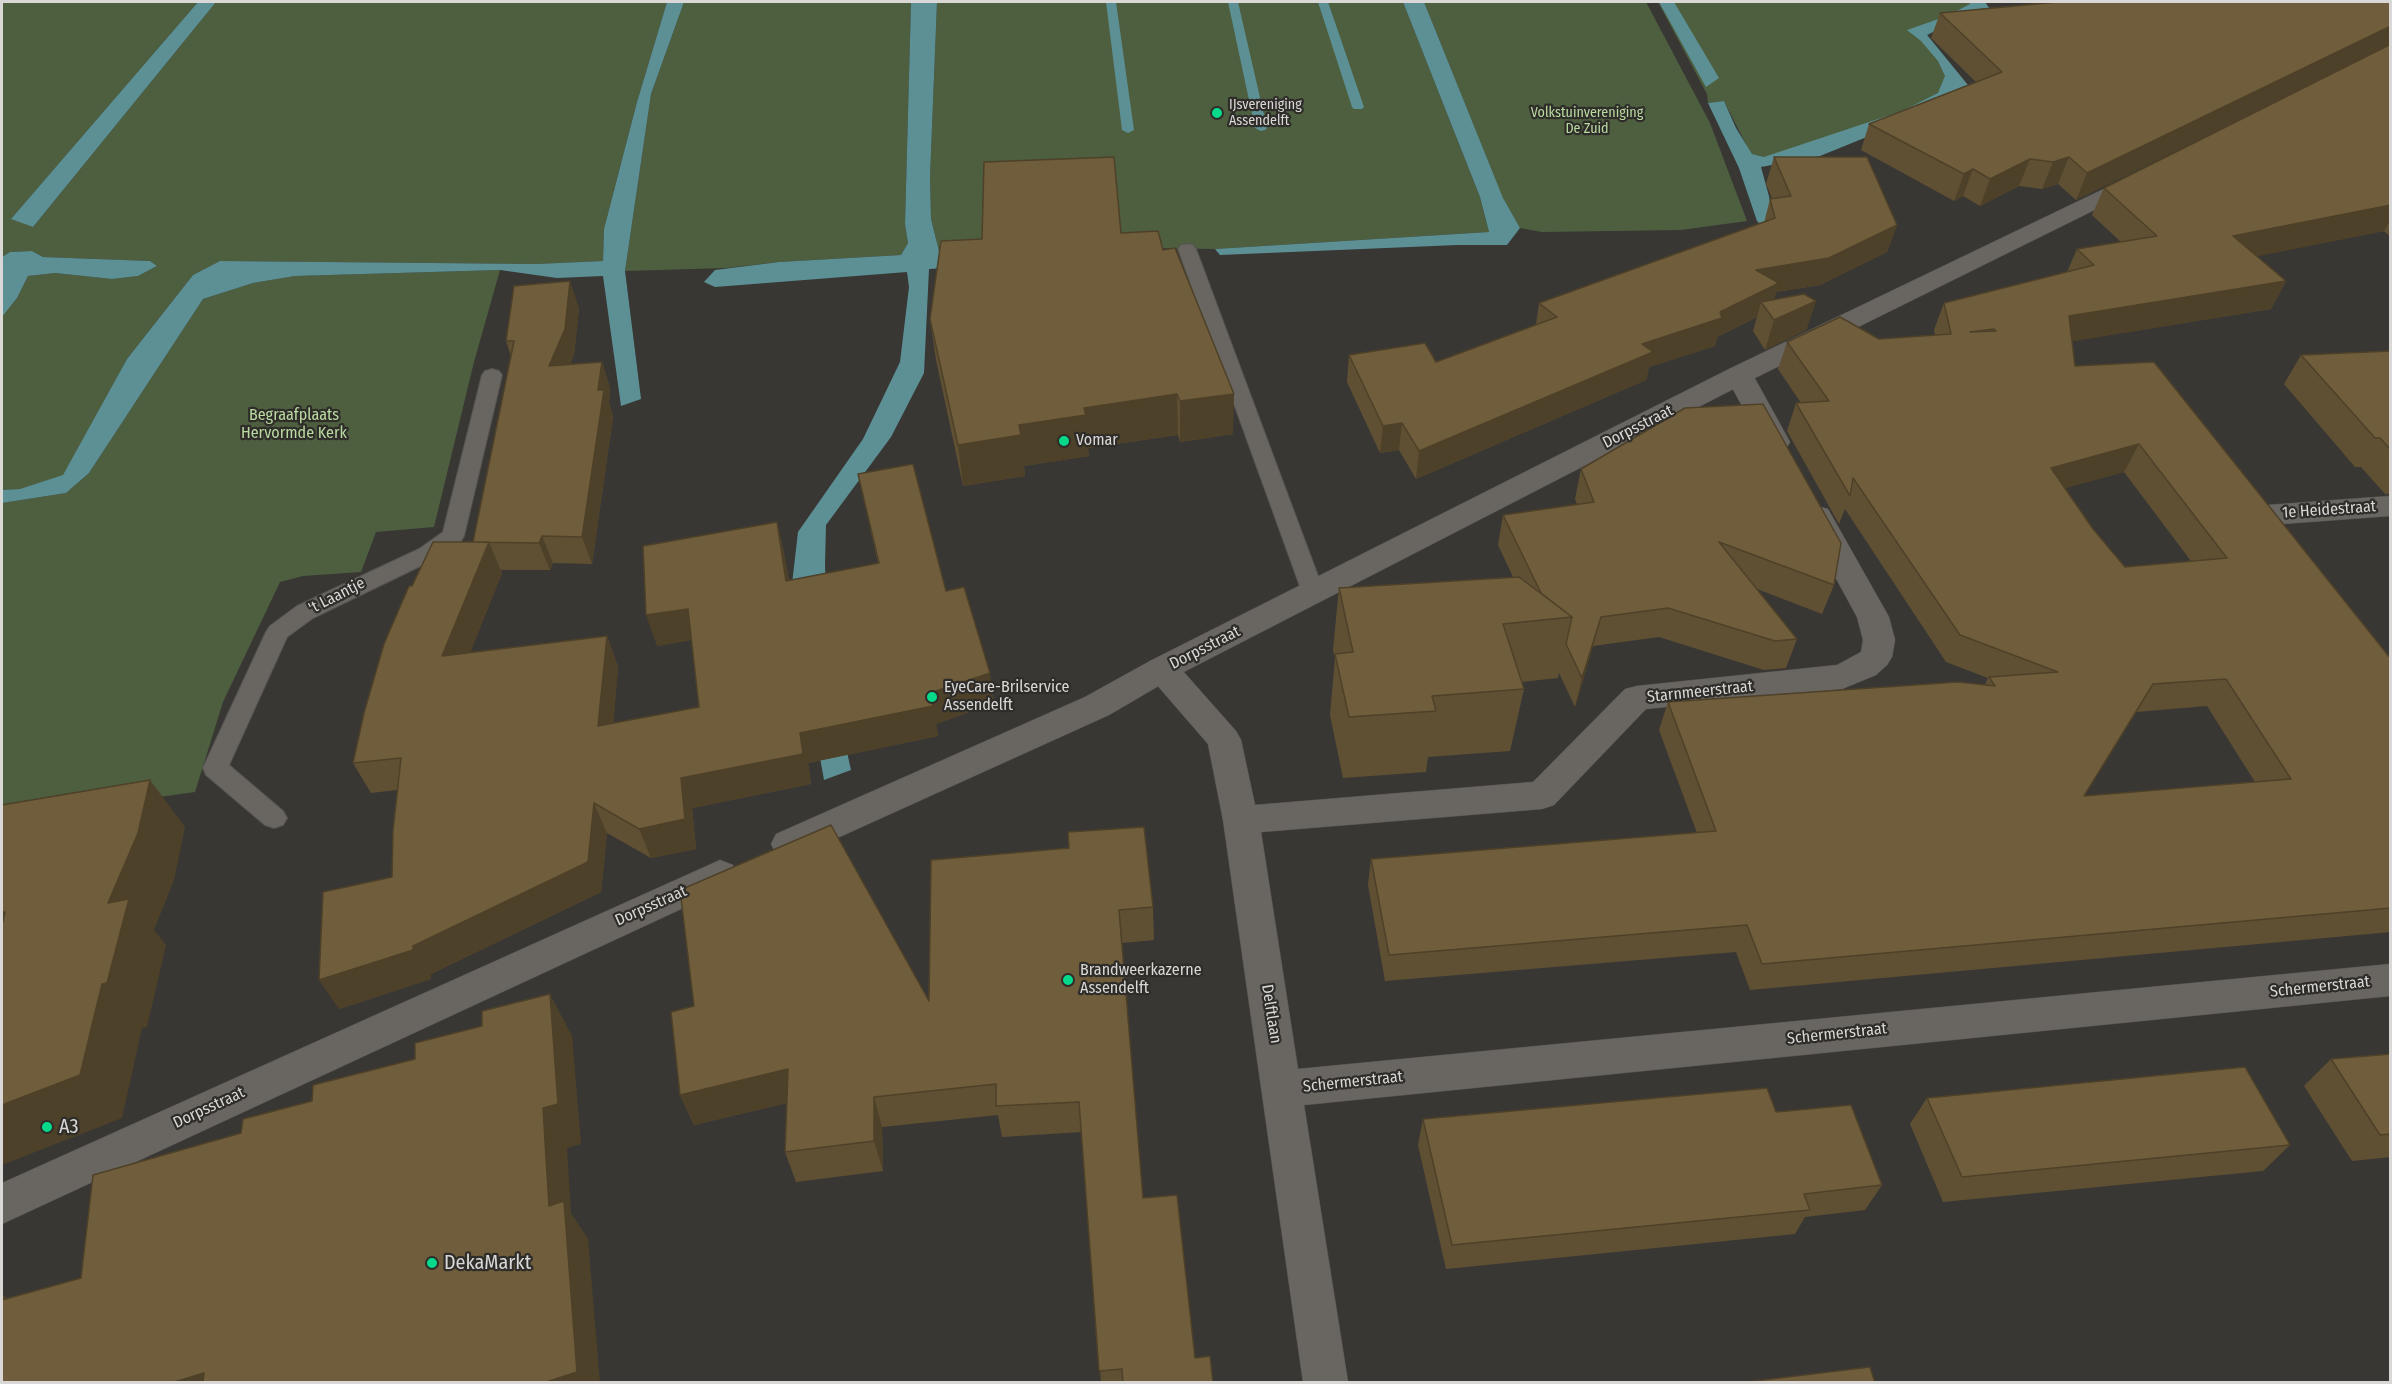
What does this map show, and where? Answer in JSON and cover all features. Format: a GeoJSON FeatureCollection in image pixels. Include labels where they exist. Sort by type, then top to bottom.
{"type":"FeatureCollection","features":[{"type":"Feature","properties":{"kind":"street","name":"Dorpsstraat"},"geometry":{"type":"LineString","coordinates":[[2,1204],[753,860],[1097,706],[1162,669],[1739,375],[2163,167]]}},
{"type":"Feature","properties":{"kind":"street","name":"Starnmeerstraat"},"geometry":{"type":"LineString","coordinates":[[1241,820],[1542,795],[1637,698],[1842,677],[1863,667],[1876,657],[1879,640],[1873,617],[1739,375]]}},
{"type":"Feature","properties":{"kind":"street"},"geometry":{"type":"LineString","coordinates":[[2248,489],[2290,543]]}},
{"type":"Feature","properties":{"kind":"street","name":"1e Heidestraat"},"geometry":{"type":"LineString","coordinates":[[2268,515],[2391,506]]}},
{"type":"Feature","properties":{"kind":"street","name":"Delftlaan"},"geometry":{"type":"LineString","coordinates":[[1162,669],[1224,740],[1241,820],[1283,1089],[1325,1383]]}},
{"type":"Feature","properties":{"kind":"street","name":"Schermerstraat"},"geometry":{"type":"LineString","coordinates":[[1283,1089],[2391,980]]}},
{"type":"Feature","properties":{"kind":"lane"},"geometry":{"type":"LineString","coordinates":[[1187,249],[1313,592]]}},
{"type":"Feature","properties":{"kind":"lane","name":"'t Laantje"},"geometry":{"type":"LineString","coordinates":[[274,818],[215,768],[278,632],[305,612],[428,554],[453,536],[492,375]]}},
{"type":"Feature","properties":{"kind":"green space"},"geometry":{"type":"Polygon","coordinates":[[[2,2],[198,2],[12,218],[33,227],[216,2],[667,2],[637,102],[604,229],[603,261],[536,264],[220,261],[193,275],[127,359],[63,476],[20,489],[2,490],[2,317],[17,298],[28,276],[55,273],[112,279],[138,276],[157,266],[150,261],[43,257],[32,251],[10,252],[2,257],[2,2]]]}},
{"type":"Feature","properties":{"kind":"green space"},"geometry":{"type":"Polygon","coordinates":[[[684,2],[911,2],[905,224],[908,243],[901,255],[779,262],[726,268],[625,271],[651,94],[684,2]]]}},
{"type":"Feature","properties":{"kind":"green space","name":"IJsvereniging Assendelft"},"geometry":{"type":"Polygon","coordinates":[[[937,2],[1403,2],[1480,197],[1489,232],[1215,249],[1156,248],[941,259],[931,219],[930,177],[937,2]]]}},
{"type":"Feature","properties":{"kind":"green space","name":"Volkstuinvereniging De Zuid"},"geometry":{"type":"Polygon","coordinates":[[[1424,2],[1646,2],[1710,123],[1747,221],[1681,230],[1542,232],[1520,228],[1503,199],[1424,2]]]}},
{"type":"Feature","properties":{"kind":"green space"},"geometry":{"type":"Polygon","coordinates":[[[1658,2],[1980,2],[1927,35],[1972,90],[1814,155],[1764,157],[1751,154],[1724,101],[1708,103],[1707,94],[1658,2]]]}},
{"type":"Feature","properties":{"kind":"green space","name":"Begraafplaats Hervormde Kerk"},"geometry":{"type":"Polygon","coordinates":[[[500,270],[474,362],[434,527],[376,532],[361,572],[303,576],[280,582],[223,702],[195,792],[2,819],[2,503],[66,493],[89,473],[203,299],[253,283],[295,276],[500,270]]]}},
{"type":"Feature","properties":{"kind":"water"},"geometry":{"type":"Polygon","coordinates":[[[198,2],[216,2],[33,227],[11,219],[198,2]]]}},
{"type":"Feature","properties":{"kind":"water"},"geometry":{"type":"Polygon","coordinates":[[[667,2],[684,2],[651,94],[625,271],[641,399],[621,406],[603,276],[557,278],[500,270],[295,276],[253,283],[203,299],[89,473],[66,493],[2,503],[2,490],[20,489],[63,475],[127,359],[193,275],[220,261],[536,264],[603,261],[604,229],[637,102],[667,2]]]}},
{"type":"Feature","properties":{"kind":"water"},"geometry":{"type":"Polygon","coordinates":[[[911,2],[937,2],[930,177],[931,219],[941,259],[1159,255],[929,269],[924,373],[891,437],[826,525],[828,667],[851,770],[824,780],[792,584],[798,532],[863,439],[900,362],[909,287],[907,272],[715,287],[704,282],[715,270],[779,262],[901,255],[908,243],[905,224],[911,2]]]}},
{"type":"Feature","properties":{"kind":"water"},"geometry":{"type":"Polygon","coordinates":[[[1403,2],[1424,2],[1503,198],[1520,228],[1507,245],[1220,255],[1215,249],[1489,232],[1480,197],[1403,2]]]}},
{"type":"Feature","properties":{"kind":"water"},"geometry":{"type":"Polygon","coordinates":[[[1659,2],[1674,2],[1719,78],[1706,87],[1659,2]]]}},
{"type":"Feature","properties":{"kind":"water"},"geometry":{"type":"Polygon","coordinates":[[[1969,2],[1985,2],[1992,12],[1945,26],[1927,35],[1972,90],[1970,95],[1820,156],[1761,167],[1776,222],[1814,276],[1757,221],[1739,168],[1708,103],[1724,101],[1736,128],[1752,154],[1764,157],[1902,111],[1938,93],[1945,76],[1938,61],[1921,41],[1907,30],[1947,16],[1970,4],[1969,2]]]}},
{"type":"Feature","properties":{"kind":"water"},"geometry":{"type":"Polygon","coordinates":[[[32,251],[43,257],[150,261],[157,266],[138,276],[112,279],[55,273],[28,276],[17,298],[2,317],[2,257],[10,252],[32,251]]]}},
{"type":"Feature","properties":{"kind":"building"},"geometry":{"type":"Polygon","coordinates":[[[2058,2],[2391,2],[2391,26],[2087,173],[2069,157],[2053,162],[2030,159],[1990,179],[1973,169],[1964,174],[1869,124],[2002,72],[1940,13],[2058,2]]]}},
{"type":"Feature","properties":{"kind":"building"},"geometry":{"type":"Polygon","coordinates":[[[2391,44],[2391,205],[2233,236],[2286,281],[2069,316],[2075,366],[2154,362],[2391,659],[2391,908],[1762,964],[1747,925],[1389,955],[1371,859],[1716,831],[1668,702],[1958,682],[1995,686],[1989,677],[2058,672],[1960,635],[1853,478],[1850,496],[1796,403],[1829,401],[1787,342],[1840,317],[1879,339],[1951,334],[1944,303],[2094,265],[2077,249],[2157,236],[2104,188],[2391,44]],[[1994,329],[1970,332],[1996,331],[1994,329]],[[2139,444],[2051,468],[2093,529],[2125,567],[2227,558],[2139,444]],[[2226,679],[2153,684],[2084,796],[2291,779],[2226,679]]]}},
{"type":"Feature","properties":{"kind":"building"},"geometry":{"type":"Polygon","coordinates":[[[1114,157],[1121,233],[1158,231],[1163,250],[1175,248],[1234,394],[1180,401],[1177,394],[1084,408],[1086,415],[1019,425],[1021,435],[958,445],[930,319],[941,241],[982,239],[984,162],[1114,157]]]}},
{"type":"Feature","properties":{"kind":"building"},"geometry":{"type":"Polygon","coordinates":[[[1774,157],[1867,157],[1897,225],[1829,258],[1756,270],[1779,283],[1720,312],[1722,318],[1642,344],[1653,352],[1419,451],[1402,423],[1383,426],[1349,355],[1425,343],[1436,362],[1557,317],[1539,303],[1775,218],[1770,199],[1791,196],[1774,157]]]}},
{"type":"Feature","properties":{"kind":"building"},"geometry":{"type":"Polygon","coordinates":[[[570,281],[565,329],[549,366],[602,362],[598,390],[604,390],[582,537],[542,536],[539,543],[473,542],[514,341],[506,341],[514,286],[570,281]]]}},
{"type":"Feature","properties":{"kind":"building"},"geometry":{"type":"Polygon","coordinates":[[[1804,294],[1816,301],[1774,320],[1761,302],[1804,294]]]}},
{"type":"Feature","properties":{"kind":"building"},"geometry":{"type":"Polygon","coordinates":[[[2391,351],[2391,450],[2380,438],[2375,438],[2301,355],[2391,351]]]}},
{"type":"Feature","properties":{"kind":"building"},"geometry":{"type":"Polygon","coordinates":[[[1763,404],[1841,543],[1834,585],[1719,542],[1797,639],[1775,641],[1668,608],[1601,617],[1582,678],[1566,644],[1572,617],[1541,593],[1503,515],[1594,502],[1581,469],[1685,408],[1763,404]]]}},
{"type":"Feature","properties":{"kind":"building"},"geometry":{"type":"Polygon","coordinates":[[[913,464],[946,591],[964,587],[990,673],[930,693],[933,706],[800,733],[803,754],[681,778],[685,819],[639,829],[594,803],[588,862],[413,946],[413,950],[319,980],[323,892],[392,877],[393,831],[401,758],[353,763],[364,713],[384,644],[409,586],[412,586],[433,542],[489,542],[442,656],[607,636],[598,726],[699,707],[688,609],[646,615],[643,546],[777,522],[786,581],[879,563],[858,474],[913,464]]]}},
{"type":"Feature","properties":{"kind":"building"},"geometry":{"type":"Polygon","coordinates":[[[1519,577],[1572,617],[1503,624],[1524,689],[1432,696],[1436,711],[1349,717],[1335,654],[1353,652],[1339,588],[1519,577]]]}},
{"type":"Feature","properties":{"kind":"building"},"geometry":{"type":"Polygon","coordinates":[[[150,780],[138,833],[108,903],[129,899],[107,983],[102,984],[80,1075],[2,1105],[2,925],[5,912],[2,912],[2,805],[150,780]]]}},
{"type":"Feature","properties":{"kind":"building"},"geometry":{"type":"Polygon","coordinates":[[[831,825],[929,1001],[931,860],[1069,848],[1068,832],[1144,827],[1153,907],[1119,910],[1143,1198],[1177,1195],[1195,1358],[1210,1356],[1213,1383],[1123,1383],[1122,1369],[1099,1371],[1079,1102],[996,1106],[996,1084],[874,1097],[874,1141],[785,1152],[788,1069],[680,1095],[671,1012],[694,1006],[680,890],[831,825]]]}},
{"type":"Feature","properties":{"kind":"building"},"geometry":{"type":"Polygon","coordinates":[[[550,994],[558,1104],[543,1108],[549,1206],[564,1201],[577,1372],[543,1383],[203,1383],[204,1373],[171,1383],[2,1383],[2,1300],[81,1278],[93,1175],[241,1133],[243,1119],[312,1101],[313,1085],[415,1059],[415,1043],[482,1026],[482,1011],[550,994]]]}},
{"type":"Feature","properties":{"kind":"building"},"geometry":{"type":"Polygon","coordinates":[[[2391,1054],[2391,1134],[2380,1135],[2331,1059],[2391,1054]]]}},
{"type":"Feature","properties":{"kind":"building"},"geometry":{"type":"Polygon","coordinates":[[[2245,1067],[2290,1145],[1962,1177],[1927,1098],[2245,1067]]]}},
{"type":"Feature","properties":{"kind":"building"},"geometry":{"type":"Polygon","coordinates":[[[1767,1088],[1776,1112],[1851,1105],[1882,1185],[1804,1194],[1810,1210],[1452,1245],[1423,1119],[1767,1088]]]}},
{"type":"Feature","properties":{"kind":"building"},"geometry":{"type":"Polygon","coordinates":[[[1870,1367],[1875,1383],[1738,1383],[1870,1367]]]}},
{"type":"Feature","properties":{"kind":"waterway"},"geometry":{"type":"LineString","coordinates":[[1111,2],[1128,130]]}},
{"type":"Feature","properties":{"kind":"waterway"},"geometry":{"type":"LineString","coordinates":[[1233,2],[1261,128]]}},
{"type":"Feature","properties":{"kind":"waterway"},"geometry":{"type":"LineString","coordinates":[[1323,2],[1358,107]]}},
{"type":"Feature","properties":{"kind":"place","name":"IJsvereniging Assendelft"},"geometry":{"type":"Point","coordinates":[1217,113]}},
{"type":"Feature","properties":{"kind":"place","name":"Vomar"},"geometry":{"type":"Point","coordinates":[1064,441]}},
{"type":"Feature","properties":{"kind":"place","name":"EyeCare-Brilservice Assendelft"},"geometry":{"type":"Point","coordinates":[932,697]}},
{"type":"Feature","properties":{"kind":"place","name":"Brandweerkazerne Assendelft"},"geometry":{"type":"Point","coordinates":[1068,980]}},
{"type":"Feature","properties":{"kind":"place","name":"A3"},"geometry":{"type":"Point","coordinates":[47,1127]}},
{"type":"Feature","properties":{"kind":"place","name":"DekaMarkt"},"geometry":{"type":"Point","coordinates":[432,1263]}}]}
